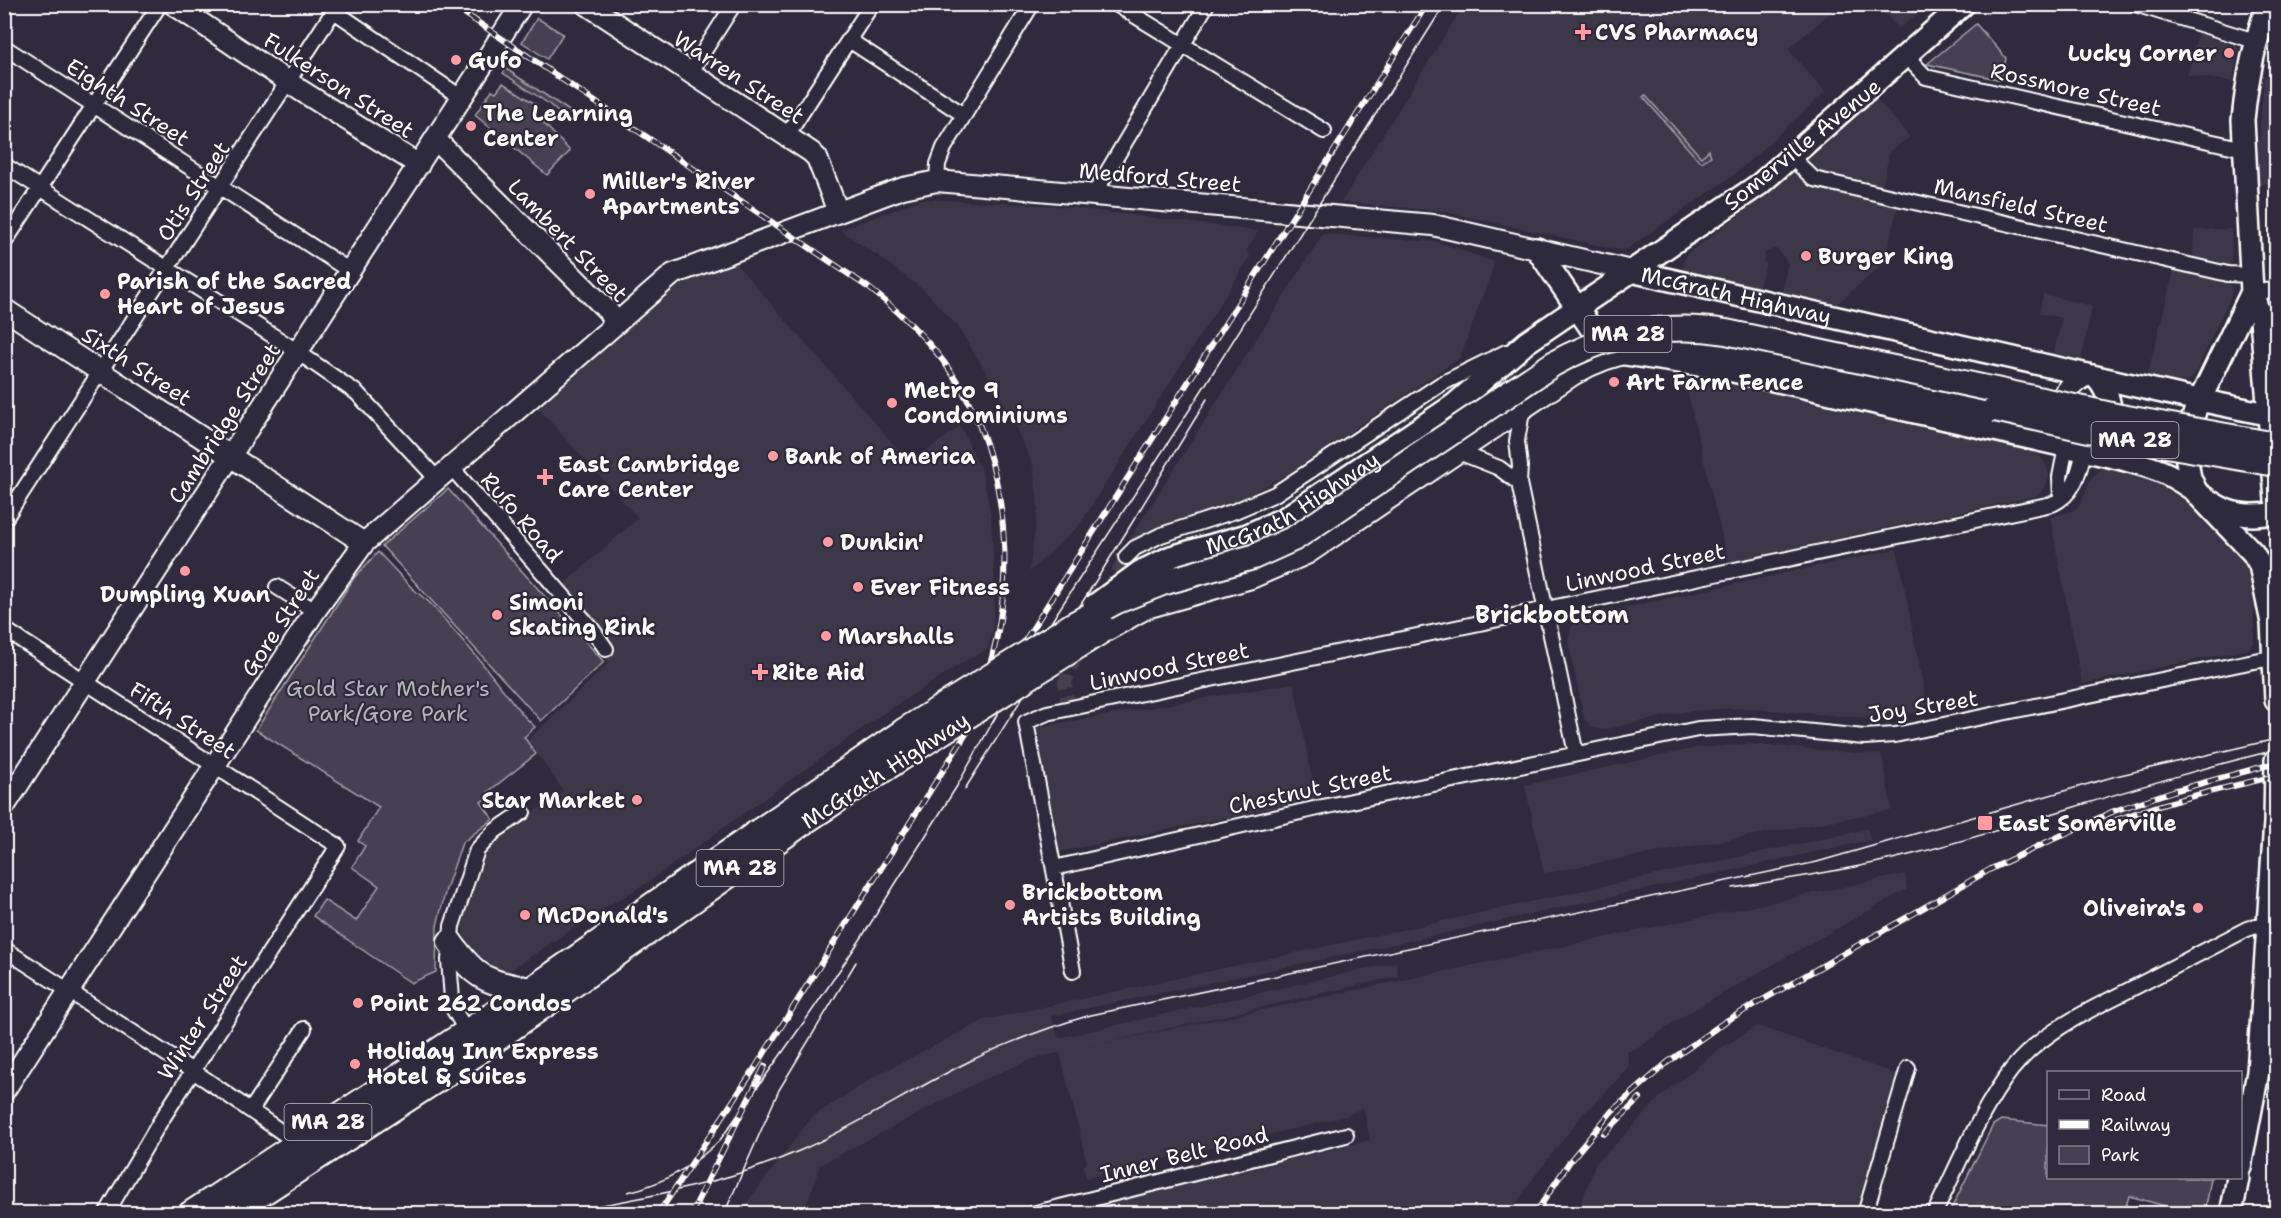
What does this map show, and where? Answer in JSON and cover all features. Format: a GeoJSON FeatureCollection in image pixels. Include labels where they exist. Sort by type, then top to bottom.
{"type":"FeatureCollection","features":[{"type":"Feature","properties":{"kind":"highway","name":"McGrath Highway"},"geometry":{"type":"LineString","coordinates":[[473,1042],[530,990],[908,741],[1048,641],[1095,612],[1139,591],[1242,560],[1286,543],[1375,486],[1553,364],[1595,345],[1637,332],[1680,328],[1726,332],[2116,416],[2273,442]]}},
{"type":"Feature","properties":{"kind":"highway","name":"McGrath Highway"},"geometry":{"type":"LineString","coordinates":[[473,1042],[804,822],[908,741],[1152,604],[1239,580],[1296,558],[1579,369],[1624,352],[1668,345],[1714,346],[2121,437],[2277,464]]}},
{"type":"Feature","properties":{"kind":"highway"},"geometry":{"type":"LineString","coordinates":[[450,942],[465,963],[482,977],[497,984],[530,990]]}},
{"type":"Feature","properties":{"kind":"highway","name":"MA 28"},"geometry":{"type":"LineString","coordinates":[[190,1214],[296,1142],[473,1042]]}},
{"type":"Feature","properties":{"kind":"highway","name":"MA 28"},"geometry":{"type":"LineString","coordinates":[[230,1214],[473,1042]]}},
{"type":"Feature","properties":{"kind":"main road","name":"Fulkerson Street"},"geometry":{"type":"LineString","coordinates":[[173,4],[418,165]]}},
{"type":"Feature","properties":{"kind":"main road","name":"Cambridge Street"},"geometry":{"type":"LineString","coordinates":[[4,807],[522,4]]}},
{"type":"Feature","properties":{"kind":"main road","name":"Warren Street"},"geometry":{"type":"LineString","coordinates":[[586,4],[606,10],[690,73],[817,158],[838,212]]}},
{"type":"Feature","properties":{"kind":"main road","name":"Somerville Avenue"},"geometry":{"type":"LineString","coordinates":[[1631,271],[1760,184],[1964,4]]}},
{"type":"Feature","properties":{"kind":"main road"},"geometry":{"type":"LineString","coordinates":[[2269,17],[2255,41],[2243,120],[2251,283],[2261,320],[2272,415],[2277,500]]}},
{"type":"Feature","properties":{"kind":"main road","name":"Lambert Street"},"geometry":{"type":"LineString","coordinates":[[435,139],[608,311],[615,324]]}},
{"type":"Feature","properties":{"kind":"main road","name":"Medford Street"},"geometry":{"type":"LineString","coordinates":[[693,266],[903,188],[937,181],[1433,225],[1631,271]]}},
{"type":"Feature","properties":{"kind":"main road"},"geometry":{"type":"LineString","coordinates":[[1538,249],[1604,347],[1612,352],[1720,368],[2075,449],[2156,469],[2174,477],[2221,509],[2237,515],[2255,516],[2277,513]]}},
{"type":"Feature","properties":{"kind":"main road","name":"Gore Street"},"geometry":{"type":"LineString","coordinates":[[4,1091],[315,611],[364,543],[673,274],[693,266]]}},
{"type":"Feature","properties":{"kind":"main road","name":"McGrath Highway"},"geometry":{"type":"LineString","coordinates":[[1048,641],[1135,575],[1172,556],[1257,532],[1294,513],[1454,405],[1527,342],[1631,271],[2272,415]]}},
{"type":"Feature","properties":{"kind":"main road"},"geometry":{"type":"LineString","coordinates":[[2251,283],[2200,400],[2189,431],[2186,455],[2190,478],[2198,495],[2256,558],[2261,570],[2272,623],[2277,700]]}},
{"type":"Feature","properties":{"kind":"main road","name":"Sixth Street"},"geometry":{"type":"LineString","coordinates":[[4,309],[364,543]]}},
{"type":"Feature","properties":{"kind":"main road"},"geometry":{"type":"LineString","coordinates":[[2092,376],[2109,399],[2110,418],[2101,436],[2075,449],[2059,438],[2056,428],[2059,405],[2073,384],[2092,376]]}},
{"type":"Feature","properties":{"kind":"main road"},"geometry":{"type":"LineString","coordinates":[[2200,400],[2260,429],[2273,442]]}},
{"type":"Feature","properties":{"kind":"main road"},"geometry":{"type":"LineString","coordinates":[[2272,623],[2277,600]]}},
{"type":"Feature","properties":{"kind":"main road"},"geometry":{"type":"LineString","coordinates":[[2242,1162],[2254,1101],[2268,1066],[2268,926],[2275,834],[2277,760]]}},
{"type":"Feature","properties":{"kind":"main road"},"geometry":{"type":"LineString","coordinates":[[2231,1214],[2238,1179]]}},
{"type":"Feature","properties":{"kind":"street"},"geometry":{"type":"LineString","coordinates":[[4,243],[160,4]]}},
{"type":"Feature","properties":{"kind":"street"},"geometry":{"type":"LineString","coordinates":[[690,73],[734,4]]}},
{"type":"Feature","properties":{"kind":"street"},"geometry":{"type":"LineString","coordinates":[[786,137],[872,4]]}},
{"type":"Feature","properties":{"kind":"street"},"geometry":{"type":"LineString","coordinates":[[937,181],[940,156],[1032,4]]}},
{"type":"Feature","properties":{"kind":"street"},"geometry":{"type":"LineString","coordinates":[[1116,4],[1324,131]]}},
{"type":"Feature","properties":{"kind":"street"},"geometry":{"type":"LineString","coordinates":[[1093,196],[1207,4]]}},
{"type":"Feature","properties":{"kind":"street"},"geometry":{"type":"LineString","coordinates":[[2135,4],[2255,41]]}},
{"type":"Feature","properties":{"kind":"street"},"geometry":{"type":"LineString","coordinates":[[336,8],[462,98]]}},
{"type":"Feature","properties":{"kind":"street","name":"Otis Street"},"geometry":{"type":"LineString","coordinates":[[4,520],[336,8]]}},
{"type":"Feature","properties":{"kind":"street"},"geometry":{"type":"LineString","coordinates":[[849,40],[964,115]]}},
{"type":"Feature","properties":{"kind":"street","name":"Eighth Street"},"geometry":{"type":"LineString","coordinates":[[4,47],[350,271]]}},
{"type":"Feature","properties":{"kind":"street","name":"Rossmore Street"},"geometry":{"type":"LineString","coordinates":[[1906,56],[1926,77],[2244,148]]}},
{"type":"Feature","properties":{"kind":"street","name":"Mansfield Street"},"geometry":{"type":"LineString","coordinates":[[1791,157],[1814,179],[2218,272],[2277,290]]}},
{"type":"Feature","properties":{"kind":"street","name":"Rufo Road"},"geometry":{"type":"LineString","coordinates":[[4,165],[357,393],[445,474],[586,622],[606,649]]}},
{"type":"Feature","properties":{"kind":"street"},"geometry":{"type":"LineString","coordinates":[[1126,557],[1135,548],[1161,535],[1246,507],[1275,494],[1441,384],[1527,342]]}},
{"type":"Feature","properties":{"kind":"street"},"geometry":{"type":"LineString","coordinates":[[1523,406],[1517,441],[1520,466],[1519,483],[1576,754]]}},
{"type":"Feature","properties":{"kind":"street","name":"Linwood Street"},"geometry":{"type":"LineString","coordinates":[[1054,868],[1026,722],[1047,713],[2052,504],[2061,498],[2060,477],[2075,449]]}},
{"type":"Feature","properties":{"kind":"street"},"geometry":{"type":"LineString","coordinates":[[1456,451],[1499,468],[1519,483]]}},
{"type":"Feature","properties":{"kind":"street"},"geometry":{"type":"LineString","coordinates":[[277,587],[315,611]]}},
{"type":"Feature","properties":{"kind":"street","name":"Fifth Street"},"geometry":{"type":"LineString","coordinates":[[4,629],[338,846]]}},
{"type":"Feature","properties":{"kind":"street","name":"Joy Street"},"geometry":{"type":"LineString","coordinates":[[1576,754],[1698,729],[1733,726],[1786,728],[1864,737],[1895,735],[2274,658]]}},
{"type":"Feature","properties":{"kind":"street","name":"Chestnut Street"},"geometry":{"type":"LineString","coordinates":[[1054,868],[1318,808],[1576,754]]}},
{"type":"Feature","properties":{"kind":"street"},"geometry":{"type":"LineString","coordinates":[[473,1042],[454,1010],[452,999],[449,970],[450,942],[455,913],[477,850],[491,835],[523,812]]}},
{"type":"Feature","properties":{"kind":"street","name":"Winter Street"},"geometry":{"type":"LineString","coordinates":[[106,1214],[160,1122],[338,846]]}},
{"type":"Feature","properties":{"kind":"street"},"geometry":{"type":"LineString","coordinates":[[1054,868],[1073,971]]}},
{"type":"Feature","properties":{"kind":"street"},"geometry":{"type":"LineString","coordinates":[[1934,1214],[2003,1080],[2041,1040],[2078,1016],[2247,929],[2268,926]]}},
{"type":"Feature","properties":{"kind":"street"},"geometry":{"type":"LineString","coordinates":[[4,949],[193,1071],[296,1142]]}},
{"type":"Feature","properties":{"kind":"street"},"geometry":{"type":"LineString","coordinates":[[251,1110],[304,1029]]}},
{"type":"Feature","properties":{"kind":"street"},"geometry":{"type":"LineString","coordinates":[[1865,1214],[1908,1068]]}},
{"type":"Feature","properties":{"kind":"street","name":"Inner Belt Road"},"geometry":{"type":"LineString","coordinates":[[1032,1214],[1346,1135]]}},
{"type":"Feature","properties":{"kind":"shaded area"},"geometry":{"type":"Polygon","coordinates":[[[1828,4],[1835,9],[1788,49],[1825,92],[1734,175],[1624,251],[1441,211],[1341,202],[1464,5],[1828,4]]]}},
{"type":"Feature","properties":{"kind":"shaded area"},"geometry":{"type":"Polygon","coordinates":[[[1877,5],[1927,5],[1899,29],[1877,5]]]}},
{"type":"Feature","properties":{"kind":"shaded area"},"geometry":{"type":"Polygon","coordinates":[[[2198,33],[2239,48],[2233,82],[2187,75],[2198,33]]]}},
{"type":"Feature","properties":{"kind":"shaded area"},"geometry":{"type":"Polygon","coordinates":[[[2264,76],[2276,78],[2276,182],[2260,185],[2256,182],[2256,159],[2264,76]]]}},
{"type":"Feature","properties":{"kind":"shaded area"},"geometry":{"type":"Polygon","coordinates":[[[1873,95],[1910,137],[1890,151],[1882,187],[1825,174],[1819,175],[1802,159],[1873,95]]]}},
{"type":"Feature","properties":{"kind":"shaded area"},"geometry":{"type":"Polygon","coordinates":[[[1792,168],[1814,187],[1898,206],[1884,263],[1835,306],[1781,294],[1788,263],[1778,250],[1774,249],[1765,253],[1763,263],[1766,263],[1758,289],[1688,273],[1684,269],[1683,263],[1688,253],[1771,192],[1768,186],[1792,168]]]}},
{"type":"Feature","properties":{"kind":"shaded area"},"geometry":{"type":"Polygon","coordinates":[[[923,199],[1058,206],[1258,231],[1247,250],[1250,257],[1078,527],[1029,572],[1038,507],[1033,465],[1008,411],[957,326],[926,292],[840,230],[923,199]]]}},
{"type":"Feature","properties":{"kind":"shaded area"},"geometry":{"type":"Polygon","coordinates":[[[2231,229],[2232,262],[2228,266],[2193,257],[2194,230],[2231,229]]]}},
{"type":"Feature","properties":{"kind":"shaded area"},"geometry":{"type":"Polygon","coordinates":[[[1323,234],[1438,242],[1495,262],[1460,358],[1289,473],[1239,501],[1150,530],[1124,548],[1323,234]]]}},
{"type":"Feature","properties":{"kind":"shaded area"},"geometry":{"type":"Polygon","coordinates":[[[733,260],[910,463],[960,426],[982,471],[991,516],[995,587],[993,629],[987,650],[967,660],[884,713],[647,883],[599,911],[482,989],[466,949],[462,925],[487,849],[512,827],[563,791],[528,740],[609,663],[563,585],[638,518],[535,405],[676,284],[685,278],[733,260]]]}},
{"type":"Feature","properties":{"kind":"shaded area"},"geometry":{"type":"Polygon","coordinates":[[[2174,270],[2226,281],[2232,289],[2231,296],[2194,376],[2189,380],[2174,384],[2147,377],[2174,270]]]}},
{"type":"Feature","properties":{"kind":"shaded area"},"geometry":{"type":"Polygon","coordinates":[[[2043,294],[2092,306],[2081,362],[2053,356],[2062,318],[2039,313],[2043,294]]]}},
{"type":"Feature","properties":{"kind":"shaded area"},"geometry":{"type":"Polygon","coordinates":[[[1682,370],[2029,448],[2042,458],[2047,468],[2049,476],[2046,487],[2036,496],[1728,562],[1682,370]]]}},
{"type":"Feature","properties":{"kind":"shaded area"},"geometry":{"type":"Polygon","coordinates":[[[2111,467],[2149,477],[2183,495],[2245,560],[2252,571],[2254,607],[2254,642],[2248,649],[2082,684],[2050,517],[2070,512],[2076,508],[2082,502],[2090,479],[2102,469],[2111,467]]]}},
{"type":"Feature","properties":{"kind":"shaded area"},"geometry":{"type":"Polygon","coordinates":[[[1897,549],[1928,710],[1893,717],[1866,718],[1744,708],[1689,711],[1602,730],[1592,727],[1584,719],[1568,641],[1571,628],[1581,617],[1897,549]]]}},
{"type":"Feature","properties":{"kind":"shaded area"},"geometry":{"type":"Polygon","coordinates":[[[1294,683],[1316,799],[1059,852],[1037,727],[1294,683]]]}},
{"type":"Feature","properties":{"kind":"shaded area"},"geometry":{"type":"Polygon","coordinates":[[[1750,744],[1882,755],[1892,810],[1544,873],[1525,785],[1696,748],[1750,744]]]}},
{"type":"Feature","properties":{"kind":"shaded area"},"geometry":{"type":"Polygon","coordinates":[[[1868,829],[1870,840],[1386,946],[1051,1016],[1059,1038],[1396,962],[1398,976],[1091,1046],[1905,874],[1907,889],[1723,993],[1677,1020],[1640,1047],[1627,1052],[1629,1066],[1582,1115],[1532,1180],[1510,1213],[1071,1213],[1370,1140],[1363,1107],[1347,1116],[1086,1178],[1083,1166],[1087,1163],[1060,1053],[1038,1057],[982,1080],[820,1165],[804,1213],[739,1213],[812,1117],[877,1075],[984,1020],[1868,829]]]}},
{"type":"Feature","properties":{"kind":"shaded area"},"geometry":{"type":"Polygon","coordinates":[[[1758,1026],[1899,1075],[1862,1213],[1577,1214],[1596,1163],[1660,1097],[1719,1049],[1758,1026]]]}},
{"type":"Feature","properties":{"kind":"green space"},"geometry":{"type":"Polygon","coordinates":[[[537,18],[563,34],[547,59],[522,42],[537,18]]]}},
{"type":"Feature","properties":{"kind":"green space"},"geometry":{"type":"Polygon","coordinates":[[[1976,24],[2006,58],[2002,80],[1927,64],[1976,24]]]}},
{"type":"Feature","properties":{"kind":"green space"},"geometry":{"type":"Polygon","coordinates":[[[506,69],[571,112],[565,119],[549,104],[503,73],[506,69]]]}},
{"type":"Feature","properties":{"kind":"green space"},"geometry":{"type":"Polygon","coordinates":[[[503,83],[537,105],[535,114],[570,151],[547,175],[475,115],[492,90],[496,92],[503,83]]]}},
{"type":"Feature","properties":{"kind":"green space"},"geometry":{"type":"Polygon","coordinates":[[[1645,95],[1701,157],[1709,150],[1711,156],[1702,162],[1698,160],[1643,97],[1645,95]]]}},
{"type":"Feature","properties":{"kind":"green space"},"geometry":{"type":"Polygon","coordinates":[[[448,489],[604,662],[541,721],[382,546],[448,489]]]}},
{"type":"Feature","properties":{"kind":"green space","name":"Gold Star Mother's Park/Gore Park"},"geometry":{"type":"Polygon","coordinates":[[[378,552],[412,588],[430,603],[535,727],[524,737],[536,754],[488,792],[490,795],[481,802],[493,819],[462,843],[446,889],[437,926],[436,972],[411,983],[313,916],[324,900],[356,921],[379,886],[352,867],[365,846],[358,841],[379,807],[256,730],[354,578],[378,552]]]}},
{"type":"Feature","properties":{"kind":"green space"},"geometry":{"type":"Polygon","coordinates":[[[2001,1120],[2047,1125],[2047,1179],[2211,1179],[2205,1213],[2176,1213],[2176,1209],[2129,1196],[2124,1213],[1949,1213],[1993,1125],[2001,1120]]]}},
{"type":"Feature","properties":{"kind":"tunnel"},"geometry":{"type":"LineString","coordinates":[[1108,592],[1126,557]]}},
{"type":"Feature","properties":{"kind":"tunnel"},"geometry":{"type":"LineString","coordinates":[[1068,709],[1065,682],[1079,649]]}},
{"type":"Feature","properties":{"kind":"tram line"},"geometry":{"type":"LineString","coordinates":[[628,1192],[654,1184],[678,1172],[720,1140],[809,1015],[860,940],[957,786],[1023,668],[1057,613],[1190,409],[1445,4]]}},
{"type":"Feature","properties":{"kind":"tram line"},"geometry":{"type":"LineString","coordinates":[[965,789],[1207,399]]}},
{"type":"Feature","properties":{"kind":"tram line"},"geometry":{"type":"LineString","coordinates":[[552,1214],[677,1190],[739,1174],[769,1163],[842,1130],[983,1055],[1029,1036],[1091,1015],[1817,862],[2116,776],[2276,739]]}},
{"type":"Feature","properties":{"kind":"tram line"},"geometry":{"type":"LineString","coordinates":[[1733,888],[1846,869],[1913,854],[2230,761],[2276,750]]}},
{"type":"Feature","properties":{"kind":"tram line"},"geometry":{"type":"LineString","coordinates":[[724,1214],[779,1090],[856,962]]}},
{"type":"Feature","properties":{"kind":"railway"},"geometry":{"type":"LineString","coordinates":[[451,4],[869,288],[908,321],[942,359],[961,388],[979,425],[992,465],[1001,508],[1004,551],[1003,595],[997,638],[985,679],[969,717]]}},
{"type":"Feature","properties":{"kind":"railway"},"geometry":{"type":"LineString","coordinates":[[658,1214],[755,1068],[1427,4]]}},
{"type":"Feature","properties":{"kind":"railway"},"geometry":{"type":"LineString","coordinates":[[1535,1214],[1570,1161],[1612,1111],[1668,1062],[1726,1021],[1991,869],[2045,843],[2114,811],[2173,791],[2276,763]]}},
{"type":"Feature","properties":{"kind":"railway"},"geometry":{"type":"LineString","coordinates":[[2096,828],[2162,805],[2276,776]]}},
{"type":"Feature","properties":{"kind":"railway"},"geometry":{"type":"LineString","coordinates":[[691,1214],[765,1066]]}},
{"type":"Feature","properties":{"kind":"railway"},"geometry":{"type":"LineString","coordinates":[[1604,1134],[1640,1098]]}},
{"type":"Feature","properties":{"kind":"place","name":"CVS Pharmacy"},"geometry":{"type":"Point","coordinates":[1583,32]}},
{"type":"Feature","properties":{"kind":"place","name":"Lucky Corner"},"geometry":{"type":"Point","coordinates":[2229,53]}},
{"type":"Feature","properties":{"kind":"place","name":"Gufo"},"geometry":{"type":"Point","coordinates":[456,60]}},
{"type":"Feature","properties":{"kind":"place","name":"The Learning Center"},"geometry":{"type":"Point","coordinates":[471,126]}},
{"type":"Feature","properties":{"kind":"place","name":"Miller's River Apartments"},"geometry":{"type":"Point","coordinates":[590,194]}},
{"type":"Feature","properties":{"kind":"place","name":"Burger King"},"geometry":{"type":"Point","coordinates":[1806,256]}},
{"type":"Feature","properties":{"kind":"place","name":"Parish of the Sacred Heart of Jesus"},"geometry":{"type":"Point","coordinates":[105,294]}},
{"type":"Feature","properties":{"kind":"place","name":"Art Farm Fence"},"geometry":{"type":"Point","coordinates":[1614,382]}},
{"type":"Feature","properties":{"kind":"place","name":"Metro 9 Condominiums"},"geometry":{"type":"Point","coordinates":[892,403]}},
{"type":"Feature","properties":{"kind":"place","name":"Bank of America"},"geometry":{"type":"Point","coordinates":[773,456]}},
{"type":"Feature","properties":{"kind":"place","name":"East Cambridge Care Center"},"geometry":{"type":"Point","coordinates":[545,477]}},
{"type":"Feature","properties":{"kind":"place","name":"Dunkin'"},"geometry":{"type":"Point","coordinates":[828,542]}},
{"type":"Feature","properties":{"kind":"place","name":"Dumpling Xuan"},"geometry":{"type":"Point","coordinates":[185,571]}},
{"type":"Feature","properties":{"kind":"place","name":"Ever Fitness"},"geometry":{"type":"Point","coordinates":[858,587]}},
{"type":"Feature","properties":{"kind":"place","name":"Simoni Skating Rink"},"geometry":{"type":"Point","coordinates":[497,615]}},
{"type":"Feature","properties":{"kind":"place","name":"Marshalls"},"geometry":{"type":"Point","coordinates":[826,636]}},
{"type":"Feature","properties":{"kind":"place","name":"Rite Aid"},"geometry":{"type":"Point","coordinates":[760,672]}},
{"type":"Feature","properties":{"kind":"place","name":"Star Market"},"geometry":{"type":"Point","coordinates":[637,800]}},
{"type":"Feature","properties":{"kind":"place","name":"East Somerville"},"geometry":{"type":"Point","coordinates":[1985,823]}},
{"type":"Feature","properties":{"kind":"place","name":"Brickbottom Artists Building"},"geometry":{"type":"Point","coordinates":[1010,905]}},
{"type":"Feature","properties":{"kind":"place","name":"Oliveira's"},"geometry":{"type":"Point","coordinates":[2198,908]}},
{"type":"Feature","properties":{"kind":"place","name":"McDonald's"},"geometry":{"type":"Point","coordinates":[525,915]}},
{"type":"Feature","properties":{"kind":"place","name":"Point 262 Condos"},"geometry":{"type":"Point","coordinates":[358,1003]}},
{"type":"Feature","properties":{"kind":"place","name":"Holiday Inn Express Hotel & Suites"},"geometry":{"type":"Point","coordinates":[355,1064]}},
{"type":"Feature","properties":{"kind":"district","name":"Brickbottom"},"geometry":{"type":"Point","coordinates":[1552,615]}}]}
